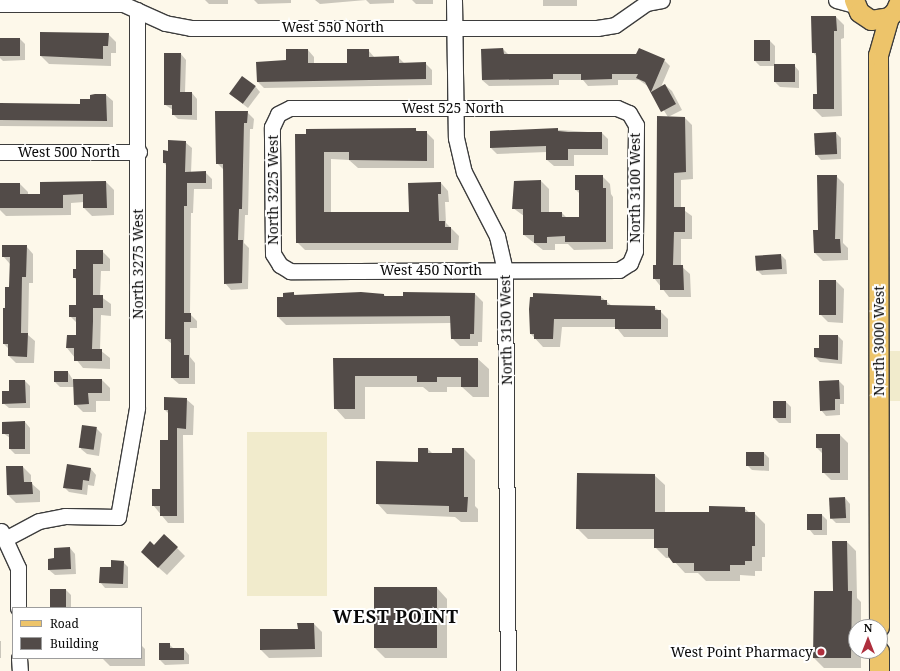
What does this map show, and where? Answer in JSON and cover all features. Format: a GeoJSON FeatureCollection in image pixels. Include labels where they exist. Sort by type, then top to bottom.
{"type":"FeatureCollection","features":[{"type":"Feature","properties":{"kind":"main road"},"geometry":{"type":"LineString","coordinates":[[858,7],[871,20],[897,6]]}},
{"type":"Feature","properties":{"kind":"main road","name":"North 3000 West"},"geometry":{"type":"LineString","coordinates":[[879,619],[878,55],[897,6]]}},
{"type":"Feature","properties":{"kind":"main road","name":"North 3000 West"},"geometry":{"type":"LineString","coordinates":[[858,7],[878,55]]}},
{"type":"Feature","properties":{"kind":"main road"},"geometry":{"type":"LineString","coordinates":[[879,659],[879,671]]}},
{"type":"Feature","properties":{"kind":"street","name":"North 3150 West"},"geometry":{"type":"LineString","coordinates":[[454,0],[456,138],[464,172],[497,236],[505,270],[508,671]]}},
{"type":"Feature","properties":{"kind":"street"},"geometry":{"type":"LineString","coordinates":[[836,0],[858,7]]}},
{"type":"Feature","properties":{"kind":"street","name":"West 550 North"},"geometry":{"type":"LineString","coordinates":[[0,4],[123,4],[165,23],[191,28],[454,26],[597,28],[615,25],[652,1]]}},
{"type":"Feature","properties":{"kind":"street","name":"North 3275 West"},"geometry":{"type":"LineString","coordinates":[[3,534],[39,521],[65,516],[118,517],[137,408],[139,152],[137,10]]}},
{"type":"Feature","properties":{"kind":"street","name":"West 525 North"},"geometry":{"type":"LineString","coordinates":[[278,114],[290,108],[617,108],[629,113]]}},
{"type":"Feature","properties":{"kind":"street","name":"North 3100 West"},"geometry":{"type":"LineString","coordinates":[[629,113],[636,125],[635,251],[630,263]]}},
{"type":"Feature","properties":{"kind":"street","name":"North 3225 West"},"geometry":{"type":"LineString","coordinates":[[278,114],[272,127],[273,254],[280,265]]}},
{"type":"Feature","properties":{"kind":"street","name":"West 500 North"},"geometry":{"type":"LineString","coordinates":[[0,152],[139,152]]}},
{"type":"Feature","properties":{"kind":"street","name":"West 450 North"},"geometry":{"type":"LineString","coordinates":[[280,265],[290,270],[619,270],[630,263]]}},
{"type":"Feature","properties":{"kind":"street"},"geometry":{"type":"LineString","coordinates":[[3,534],[18,568],[18,607]]}},
{"type":"Feature","properties":{"kind":"street"},"geometry":{"type":"LineString","coordinates":[[19,659],[20,671]]}},
{"type":"Feature","properties":{"kind":"shaded area"},"geometry":{"type":"Polygon","coordinates":[[[887,351],[900,351],[900,401],[887,401],[887,351]]]}},
{"type":"Feature","properties":{"kind":"shaded area"},"geometry":{"type":"Polygon","coordinates":[[[247,432],[327,432],[327,596],[247,596],[247,432]]]}},
{"type":"Feature","properties":{"kind":"building"},"geometry":{"type":"Polygon","coordinates":[[[811,16],[836,16],[837,31],[834,31],[834,109],[813,109],[813,94],[817,94],[816,53],[812,53],[811,16]]]}},
{"type":"Feature","properties":{"kind":"building"},"geometry":{"type":"Polygon","coordinates":[[[40,32],[109,33],[108,46],[103,46],[103,59],[40,56],[40,32]]]}},
{"type":"Feature","properties":{"kind":"building"},"geometry":{"type":"Polygon","coordinates":[[[0,38],[20,38],[20,56],[0,56],[0,38]]]}},
{"type":"Feature","properties":{"kind":"building"},"geometry":{"type":"Polygon","coordinates":[[[754,40],[770,40],[770,61],[754,61],[754,40]]]}},
{"type":"Feature","properties":{"kind":"building"},"geometry":{"type":"Polygon","coordinates":[[[503,48],[504,54],[636,54],[639,48],[665,59],[651,92],[665,84],[676,104],[661,112],[645,82],[636,78],[638,74],[612,74],[612,79],[581,80],[581,74],[553,74],[553,79],[482,80],[481,49],[503,48]]]}},
{"type":"Feature","properties":{"kind":"building"},"geometry":{"type":"Polygon","coordinates":[[[286,49],[308,49],[308,63],[347,63],[347,49],[369,49],[369,57],[399,56],[399,63],[426,62],[426,79],[257,82],[256,62],[286,60],[286,49]]]}},
{"type":"Feature","properties":{"kind":"building"},"geometry":{"type":"Polygon","coordinates":[[[164,53],[181,53],[180,92],[192,92],[192,115],[172,115],[172,105],[164,105],[164,53]]]}},
{"type":"Feature","properties":{"kind":"building"},"geometry":{"type":"Polygon","coordinates":[[[774,64],[795,64],[795,82],[774,82],[774,64]]]}},
{"type":"Feature","properties":{"kind":"building"},"geometry":{"type":"Polygon","coordinates":[[[242,76],[256,86],[243,104],[229,94],[242,76]]]}},
{"type":"Feature","properties":{"kind":"building"},"geometry":{"type":"Polygon","coordinates":[[[106,94],[107,121],[0,120],[0,103],[80,104],[80,99],[90,99],[90,95],[106,94]]]}},
{"type":"Feature","properties":{"kind":"building"},"geometry":{"type":"Polygon","coordinates":[[[215,111],[248,111],[247,123],[244,123],[242,209],[239,209],[238,240],[243,240],[242,283],[224,284],[223,164],[216,164],[215,111]]]}},
{"type":"Feature","properties":{"kind":"building"},"geometry":{"type":"Polygon","coordinates":[[[657,116],[685,117],[686,172],[674,173],[674,207],[685,207],[685,232],[674,232],[673,265],[683,265],[684,290],[660,290],[660,279],[653,279],[653,265],[656,265],[657,116]]]}},
{"type":"Feature","properties":{"kind":"building"},"geometry":{"type":"Polygon","coordinates":[[[416,128],[416,131],[427,131],[427,161],[349,160],[349,152],[324,152],[324,212],[409,212],[408,183],[441,182],[441,194],[438,194],[439,221],[445,221],[445,227],[451,227],[451,243],[296,243],[295,134],[306,134],[306,129],[416,128]]]}},
{"type":"Feature","properties":{"kind":"building"},"geometry":{"type":"Polygon","coordinates":[[[558,128],[558,131],[568,132],[602,132],[602,149],[568,149],[568,160],[546,160],[546,146],[490,148],[490,131],[558,128]]]}},
{"type":"Feature","properties":{"kind":"building"},"geometry":{"type":"Polygon","coordinates":[[[836,132],[837,154],[815,155],[814,133],[836,132]]]}},
{"type":"Feature","properties":{"kind":"building"},"geometry":{"type":"Polygon","coordinates":[[[168,140],[186,141],[185,172],[206,171],[206,183],[187,183],[187,206],[184,206],[184,313],[191,313],[191,322],[184,322],[184,355],[189,355],[189,378],[171,378],[171,339],[165,339],[166,163],[163,163],[163,150],[168,151],[168,140]]]}},
{"type":"Feature","properties":{"kind":"building"},"geometry":{"type":"Polygon","coordinates":[[[575,175],[603,175],[603,188],[606,188],[606,242],[565,242],[565,236],[547,237],[547,243],[534,243],[534,235],[523,235],[523,209],[512,209],[514,181],[541,180],[541,212],[562,212],[562,217],[579,217],[579,190],[575,190],[575,175]]]}},
{"type":"Feature","properties":{"kind":"building"},"geometry":{"type":"Polygon","coordinates":[[[817,175],[837,175],[835,239],[840,239],[841,253],[814,253],[813,230],[818,230],[817,175]]]}},
{"type":"Feature","properties":{"kind":"building"},"geometry":{"type":"Polygon","coordinates":[[[106,181],[107,208],[83,208],[83,194],[63,195],[63,208],[0,208],[0,183],[20,183],[20,194],[40,194],[40,182],[106,181]]]}},
{"type":"Feature","properties":{"kind":"building"},"geometry":{"type":"Polygon","coordinates":[[[2,245],[27,245],[26,277],[22,277],[21,333],[28,333],[27,357],[8,356],[8,344],[3,344],[3,308],[5,308],[5,287],[9,287],[10,257],[2,257],[2,245]]]}},
{"type":"Feature","properties":{"kind":"building"},"geometry":{"type":"Polygon","coordinates":[[[76,250],[103,250],[103,264],[93,264],[93,295],[103,295],[103,308],[93,308],[92,349],[102,349],[102,361],[74,361],[74,348],[66,348],[67,335],[76,335],[76,317],[69,317],[69,305],[76,305],[76,278],[73,278],[73,269],[76,269],[76,250]]]}},
{"type":"Feature","properties":{"kind":"building"},"geometry":{"type":"Polygon","coordinates":[[[781,254],[782,269],[756,271],[755,256],[781,254]]]}},
{"type":"Feature","properties":{"kind":"building"},"geometry":{"type":"Polygon","coordinates":[[[819,280],[836,280],[836,315],[819,315],[819,280]]]}},
{"type":"Feature","properties":{"kind":"building"},"geometry":{"type":"Polygon","coordinates":[[[294,292],[294,295],[361,292],[384,294],[384,296],[403,296],[403,292],[475,293],[474,334],[470,334],[470,339],[451,339],[450,316],[277,317],[277,297],[283,297],[283,293],[294,292]]]}},
{"type":"Feature","properties":{"kind":"building"},"geometry":{"type":"Polygon","coordinates":[[[533,293],[601,296],[601,300],[607,300],[607,305],[655,306],[655,310],[661,310],[661,329],[615,329],[615,319],[554,319],[553,339],[534,339],[534,334],[530,334],[529,309],[530,297],[533,297],[533,293]]]}},
{"type":"Feature","properties":{"kind":"building"},"geometry":{"type":"Polygon","coordinates":[[[819,335],[838,335],[838,360],[814,357],[814,348],[819,348],[819,335]]]}},
{"type":"Feature","properties":{"kind":"building"},"geometry":{"type":"Polygon","coordinates":[[[333,358],[478,358],[478,387],[461,387],[461,377],[437,377],[437,382],[417,382],[417,376],[355,376],[355,409],[334,409],[333,358]]]}},
{"type":"Feature","properties":{"kind":"building"},"geometry":{"type":"Polygon","coordinates":[[[54,371],[68,371],[68,382],[54,382],[54,371]]]}},
{"type":"Feature","properties":{"kind":"building"},"geometry":{"type":"Polygon","coordinates":[[[73,379],[102,379],[102,393],[88,393],[89,404],[74,405],[73,379]]]}},
{"type":"Feature","properties":{"kind":"building"},"geometry":{"type":"Polygon","coordinates":[[[9,380],[25,380],[26,403],[2,404],[2,391],[9,391],[9,380]]]}},
{"type":"Feature","properties":{"kind":"building"},"geometry":{"type":"Polygon","coordinates":[[[839,380],[840,399],[835,399],[835,410],[820,411],[819,381],[839,380]]]}},
{"type":"Feature","properties":{"kind":"building"},"geometry":{"type":"Polygon","coordinates":[[[164,397],[187,398],[186,429],[177,428],[177,516],[160,516],[160,506],[152,506],[152,489],[160,489],[160,440],[168,440],[168,410],[164,410],[164,397]]]}},
{"type":"Feature","properties":{"kind":"building"},"geometry":{"type":"Polygon","coordinates":[[[773,401],[786,401],[786,418],[773,418],[773,401]]]}},
{"type":"Feature","properties":{"kind":"building"},"geometry":{"type":"Polygon","coordinates":[[[25,421],[25,449],[9,449],[9,434],[2,434],[2,422],[25,421]]]}},
{"type":"Feature","properties":{"kind":"building"},"geometry":{"type":"Polygon","coordinates":[[[82,425],[97,427],[94,450],[79,448],[82,425]]]}},
{"type":"Feature","properties":{"kind":"building"},"geometry":{"type":"Polygon","coordinates":[[[816,434],[840,434],[840,473],[822,473],[822,448],[816,448],[816,434]]]}},
{"type":"Feature","properties":{"kind":"building"},"geometry":{"type":"Polygon","coordinates":[[[418,448],[428,448],[428,453],[452,453],[452,448],[464,448],[464,497],[468,497],[467,512],[449,512],[449,506],[376,504],[376,461],[418,462],[418,448]]]}},
{"type":"Feature","properties":{"kind":"building"},"geometry":{"type":"Polygon","coordinates":[[[746,452],[764,452],[764,466],[746,466],[746,452]]]}},
{"type":"Feature","properties":{"kind":"building"},"geometry":{"type":"Polygon","coordinates":[[[67,464],[91,468],[89,481],[83,480],[82,490],[63,488],[67,464]]]}},
{"type":"Feature","properties":{"kind":"building"},"geometry":{"type":"Polygon","coordinates":[[[6,466],[23,466],[24,482],[32,482],[33,494],[7,495],[6,466]]]}},
{"type":"Feature","properties":{"kind":"building"},"geometry":{"type":"Polygon","coordinates":[[[577,473],[655,474],[655,512],[709,512],[709,506],[745,507],[745,512],[755,512],[755,546],[752,546],[752,561],[745,561],[745,565],[730,565],[730,571],[694,571],[694,563],[673,563],[668,556],[668,548],[654,548],[654,529],[576,529],[577,473]]]}},
{"type":"Feature","properties":{"kind":"building"},"geometry":{"type":"Polygon","coordinates":[[[845,497],[846,518],[830,519],[829,498],[845,497]]]}},
{"type":"Feature","properties":{"kind":"building"},"geometry":{"type":"Polygon","coordinates":[[[807,514],[822,514],[822,530],[807,530],[807,514]]]}},
{"type":"Feature","properties":{"kind":"building"},"geometry":{"type":"Polygon","coordinates":[[[164,534],[178,547],[158,568],[141,552],[150,541],[154,545],[164,534]]]}},
{"type":"Feature","properties":{"kind":"building"},"geometry":{"type":"Polygon","coordinates":[[[832,541],[847,541],[848,591],[852,591],[852,619],[848,619],[848,658],[813,658],[814,591],[833,591],[832,541]]]}},
{"type":"Feature","properties":{"kind":"building"},"geometry":{"type":"Polygon","coordinates":[[[70,547],[71,569],[48,570],[48,559],[54,558],[54,548],[70,547]]]}},
{"type":"Feature","properties":{"kind":"building"},"geometry":{"type":"Polygon","coordinates":[[[111,560],[124,561],[123,584],[99,583],[100,567],[111,567],[111,560]]]}},
{"type":"Feature","properties":{"kind":"building"},"geometry":{"type":"Polygon","coordinates":[[[374,587],[437,587],[437,648],[374,648],[374,587]]]}},
{"type":"Feature","properties":{"kind":"building"},"geometry":{"type":"Polygon","coordinates":[[[50,589],[66,589],[66,607],[50,607],[50,589]]]}},
{"type":"Feature","properties":{"kind":"building"},"geometry":{"type":"Polygon","coordinates":[[[297,623],[314,623],[315,649],[260,650],[260,629],[298,629],[297,623]]]}},
{"type":"Feature","properties":{"kind":"building"},"geometry":{"type":"Polygon","coordinates":[[[159,643],[170,643],[170,648],[184,648],[184,660],[159,660],[159,643]]]}},
{"type":"Feature","properties":{"kind":"place","name":"West Point Pharmacy"},"geometry":{"type":"Point","coordinates":[821,652]}},
{"type":"Feature","properties":{"kind":"district","name":"WEST POINT"},"geometry":{"type":"Point","coordinates":[396,616]}}]}
